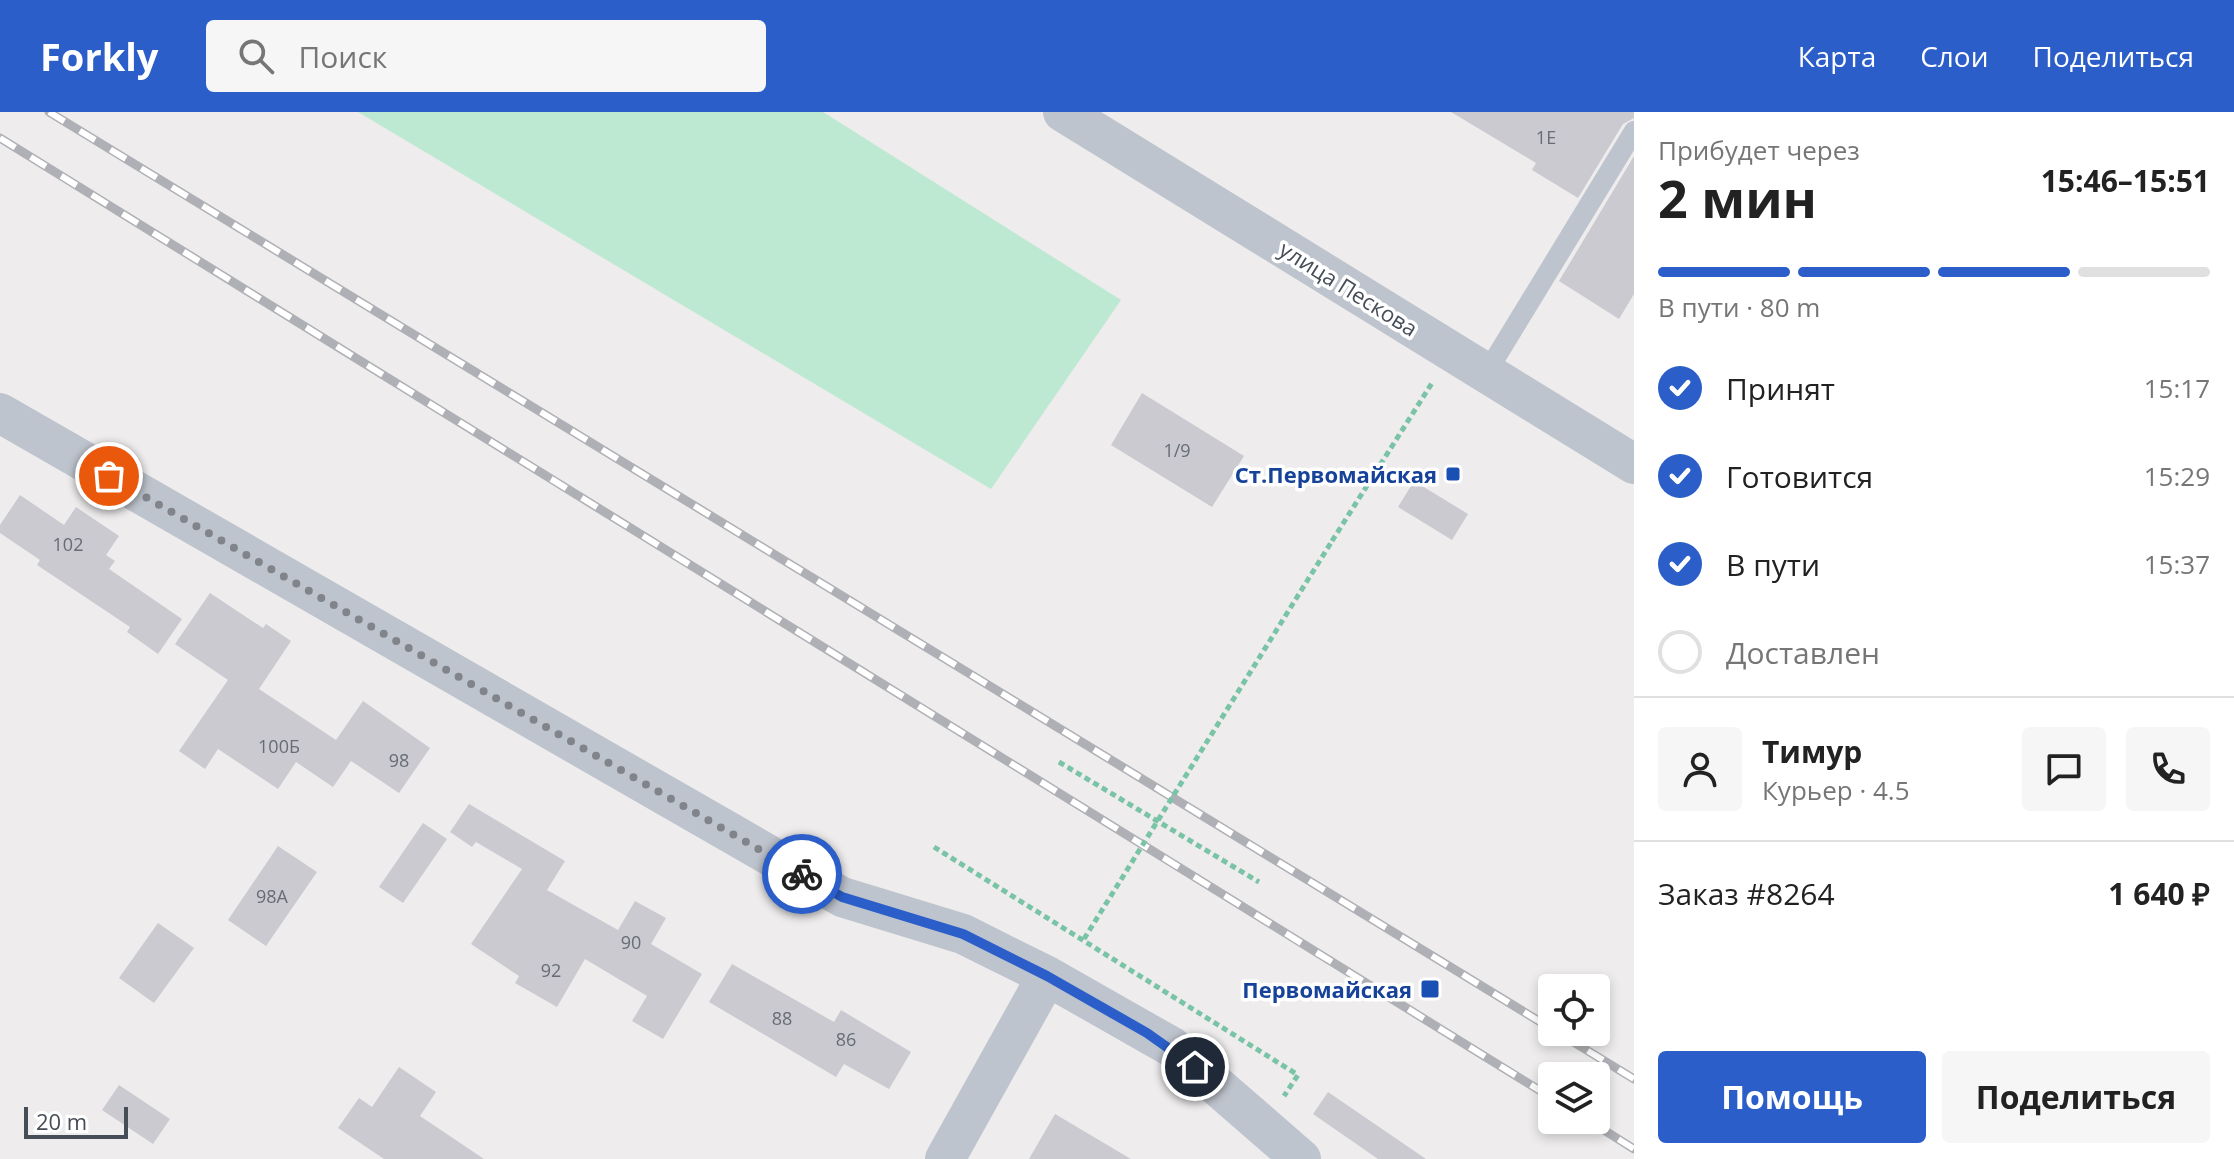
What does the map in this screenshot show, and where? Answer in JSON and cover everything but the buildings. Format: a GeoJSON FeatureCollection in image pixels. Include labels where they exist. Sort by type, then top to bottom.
{"type":"FeatureCollection","features":[{"type":"Feature","properties":{"kind":"street","name":"улица Пескова"},"geometry":{"type":"LineString","coordinates":[[1063,112],[1634,464]]}},
{"type":"Feature","properties":{"kind":"street"},"geometry":{"type":"LineString","coordinates":[[0,413],[842,897],[963,934],[1047,976],[1172,1047],[1301,1159]]}},
{"type":"Feature","properties":{"kind":"street"},"geometry":{"type":"LineString","coordinates":[[945,1159],[1047,976]]}},
{"type":"Feature","properties":{"kind":"lane"},"geometry":{"type":"LineString","coordinates":[[1487,372],[1634,131]]}},
{"type":"Feature","properties":{"kind":"path"},"geometry":{"type":"LineString","coordinates":[[1084,939],[1452,351]]}},
{"type":"Feature","properties":{"kind":"path"},"geometry":{"type":"LineString","coordinates":[[1059,762],[1259,882]]}},
{"type":"Feature","properties":{"kind":"path"},"geometry":{"type":"LineString","coordinates":[[934,847],[1298,1075],[1264,1127]]}},
{"type":"Feature","properties":{"kind":"green space"},"geometry":{"type":"Polygon","coordinates":[[[358,112],[823,112],[1121,300],[991,489],[358,112]]]}},
{"type":"Feature","properties":{"kind":"railway"},"geometry":{"type":"LineString","coordinates":[[49,112],[1538,1020]]}},
{"type":"Feature","properties":{"kind":"railway"},"geometry":{"type":"LineString","coordinates":[[0,138],[1538,1089]]}},
{"type":"Feature","properties":{"kind":"railway"},"geometry":{"type":"LineString","coordinates":[[1580,1046],[1634,1079]]}},
{"type":"Feature","properties":{"kind":"railway"},"geometry":{"type":"LineString","coordinates":[[1610,1134],[1634,1149]]}},
{"type":"Feature","properties":{"kind":"way so far"},"geometry":{"type":"LineString","coordinates":[[109,476],[802,874]]}},
{"type":"Feature","properties":{"kind":"place","name":"Ст.Первомайская"},"geometry":{"type":"Point","coordinates":[1453,474]}},
{"type":"Feature","properties":{"kind":"place","name":"Первомайская"},"geometry":{"type":"Point","coordinates":[1430,989]}},
{"type":"Feature","properties":{"kind":"route"},"geometry":{"type":"LineString","coordinates":[[802,874],[842,897],[963,934],[1047,976],[1172,1047],[1195,1067]]}}]}
